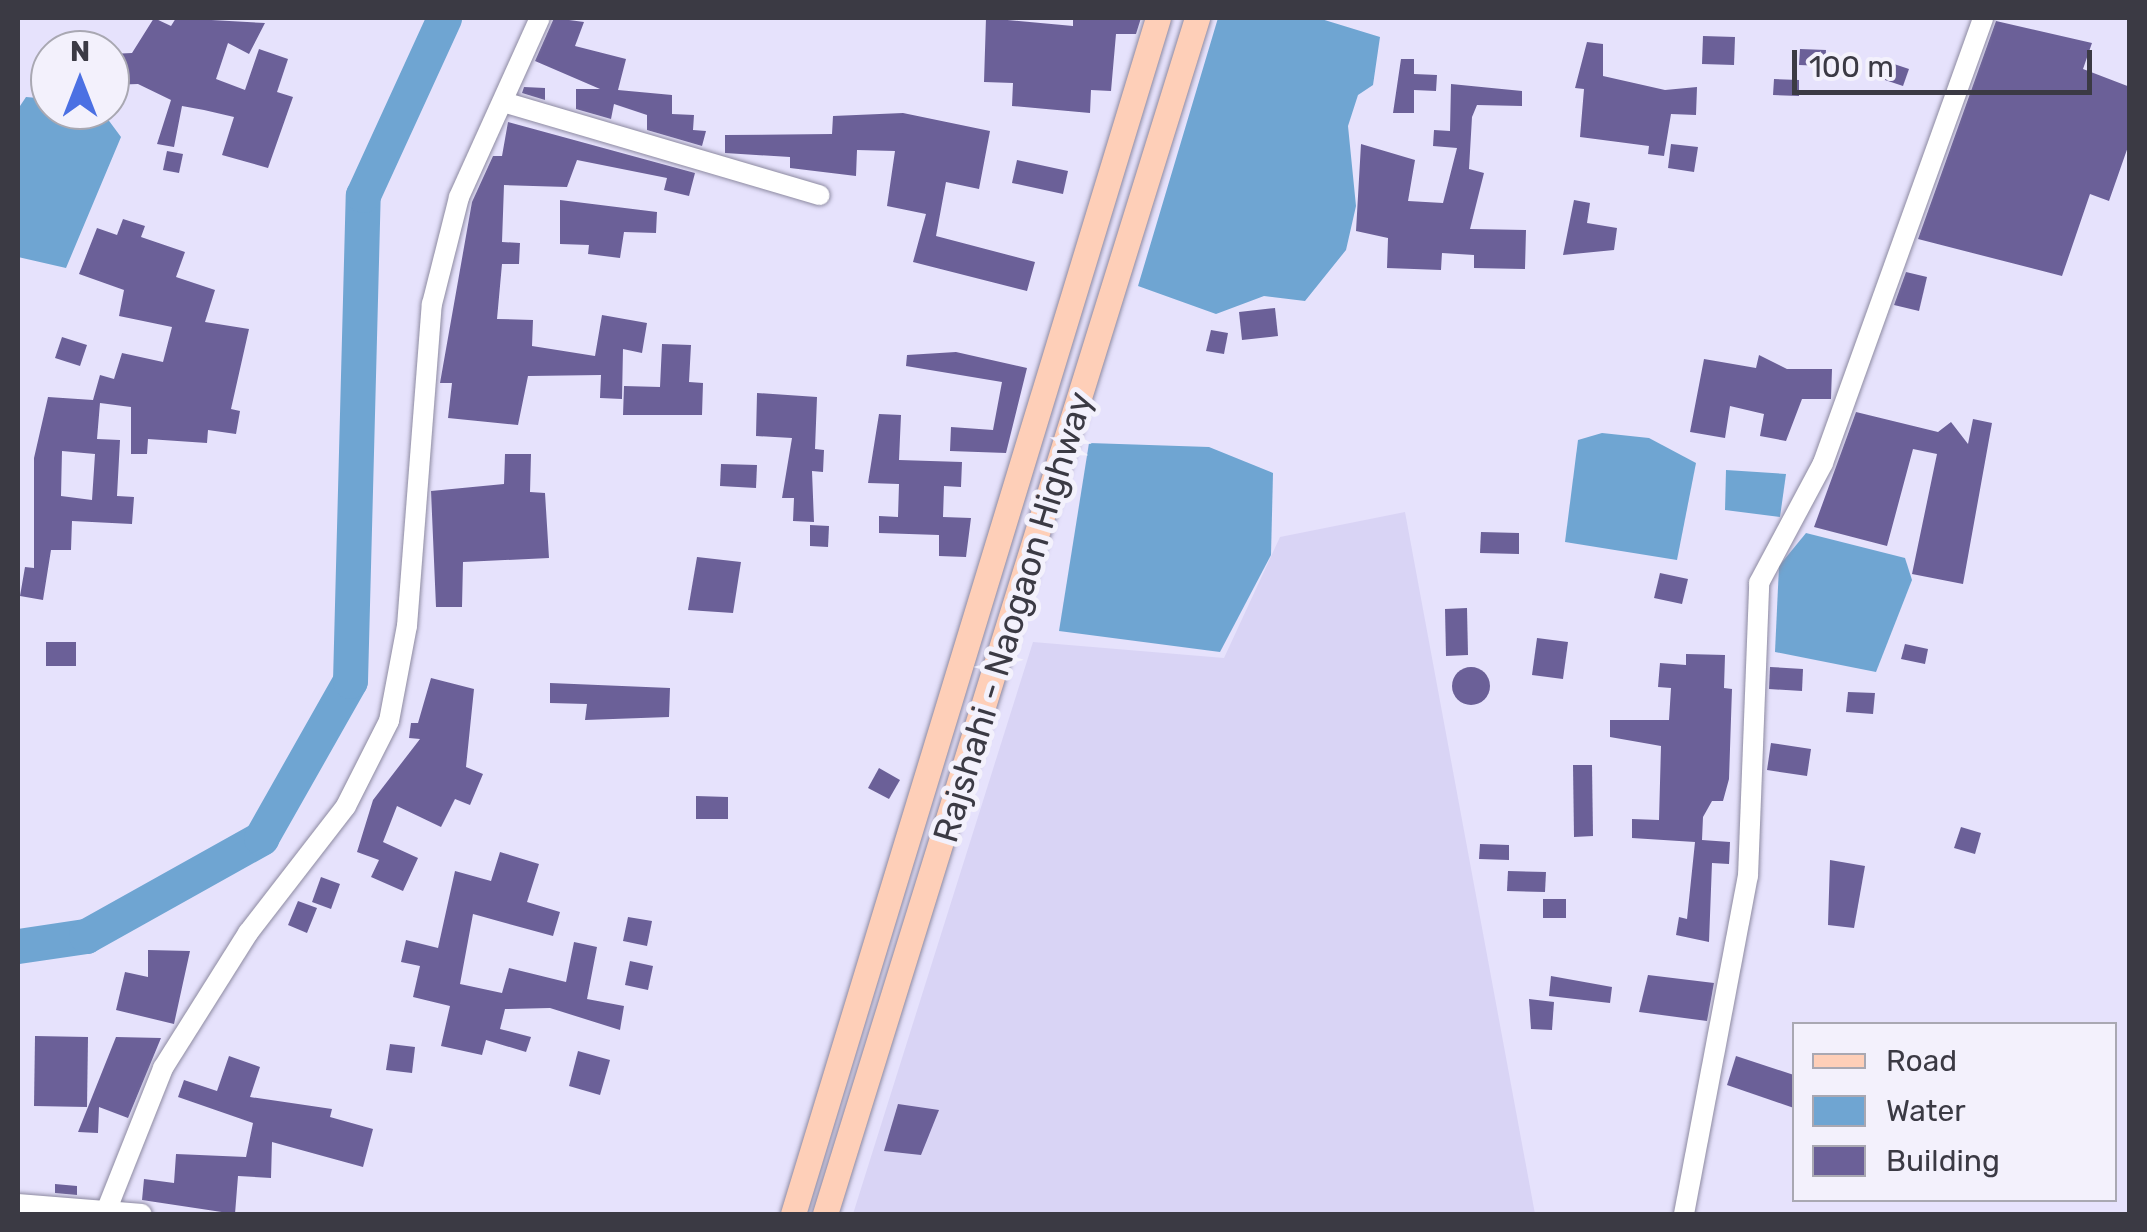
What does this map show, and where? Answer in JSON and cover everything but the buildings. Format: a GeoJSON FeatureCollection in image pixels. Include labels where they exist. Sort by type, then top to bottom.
{"type":"FeatureCollection","features":[{"type":"Feature","properties":{"kind":"main road","name":"Rajshahi - Naogaon Highway"},"geometry":{"type":"LineString","coordinates":[[793,1214],[1158,18]]}},
{"type":"Feature","properties":{"kind":"main road","name":"Rajshahi - Naogaon Highway"},"geometry":{"type":"LineString","coordinates":[[825,1214],[1197,18]]}},
{"type":"Feature","properties":{"kind":"street"},"geometry":{"type":"LineString","coordinates":[[106,1213],[163,1068],[248,933],[346,806],[389,721],[407,626],[432,304],[459,197],[540,18]]}},
{"type":"Feature","properties":{"kind":"street"},"geometry":{"type":"LineString","coordinates":[[1684,1214],[1748,876],[1759,583],[1822,464],[1983,18]]}},
{"type":"Feature","properties":{"kind":"street"},"geometry":{"type":"LineString","coordinates":[[503,102],[820,195]]}},
{"type":"Feature","properties":{"kind":"street"},"geometry":{"type":"LineString","coordinates":[[18,1204],[142,1214]]}},
{"type":"Feature","properties":{"kind":"shaded area"},"geometry":{"type":"Polygon","coordinates":[[[1405,512],[1535,1214],[853,1214],[1033,642],[1224,658],[1280,537],[1405,512]]]}},
{"type":"Feature","properties":{"kind":"water"},"geometry":{"type":"Polygon","coordinates":[[[1218,18],[1318,18],[1380,37],[1373,85],[1358,95],[1348,126],[1356,206],[1346,250],[1305,301],[1264,296],[1216,314],[1138,286],[1218,18]]]}},
{"type":"Feature","properties":{"kind":"water"},"geometry":{"type":"Polygon","coordinates":[[[26,97],[30,97],[30,130],[116,130],[121,137],[66,268],[18,257],[18,109],[26,97]]]}},
{"type":"Feature","properties":{"kind":"water"},"geometry":{"type":"Polygon","coordinates":[[[1602,433],[1649,438],[1696,463],[1677,560],[1565,542],[1578,440],[1602,433]]]}},
{"type":"Feature","properties":{"kind":"water"},"geometry":{"type":"Polygon","coordinates":[[[1089,443],[1209,447],[1273,473],[1271,555],[1220,652],[1059,631],[1089,443]]]}},
{"type":"Feature","properties":{"kind":"water"},"geometry":{"type":"Polygon","coordinates":[[[1726,470],[1786,474],[1780,517],[1725,510],[1726,470]]]}},
{"type":"Feature","properties":{"kind":"water"},"geometry":{"type":"Polygon","coordinates":[[[1806,533],[1905,558],[1912,580],[1876,672],[1775,652],[1779,566],[1806,533]]]}},
{"type":"Feature","properties":{"kind":"waterway"},"geometry":{"type":"LineString","coordinates":[[18,946],[86,936],[261,838],[350,681],[363,195],[444,18]]}}]}
